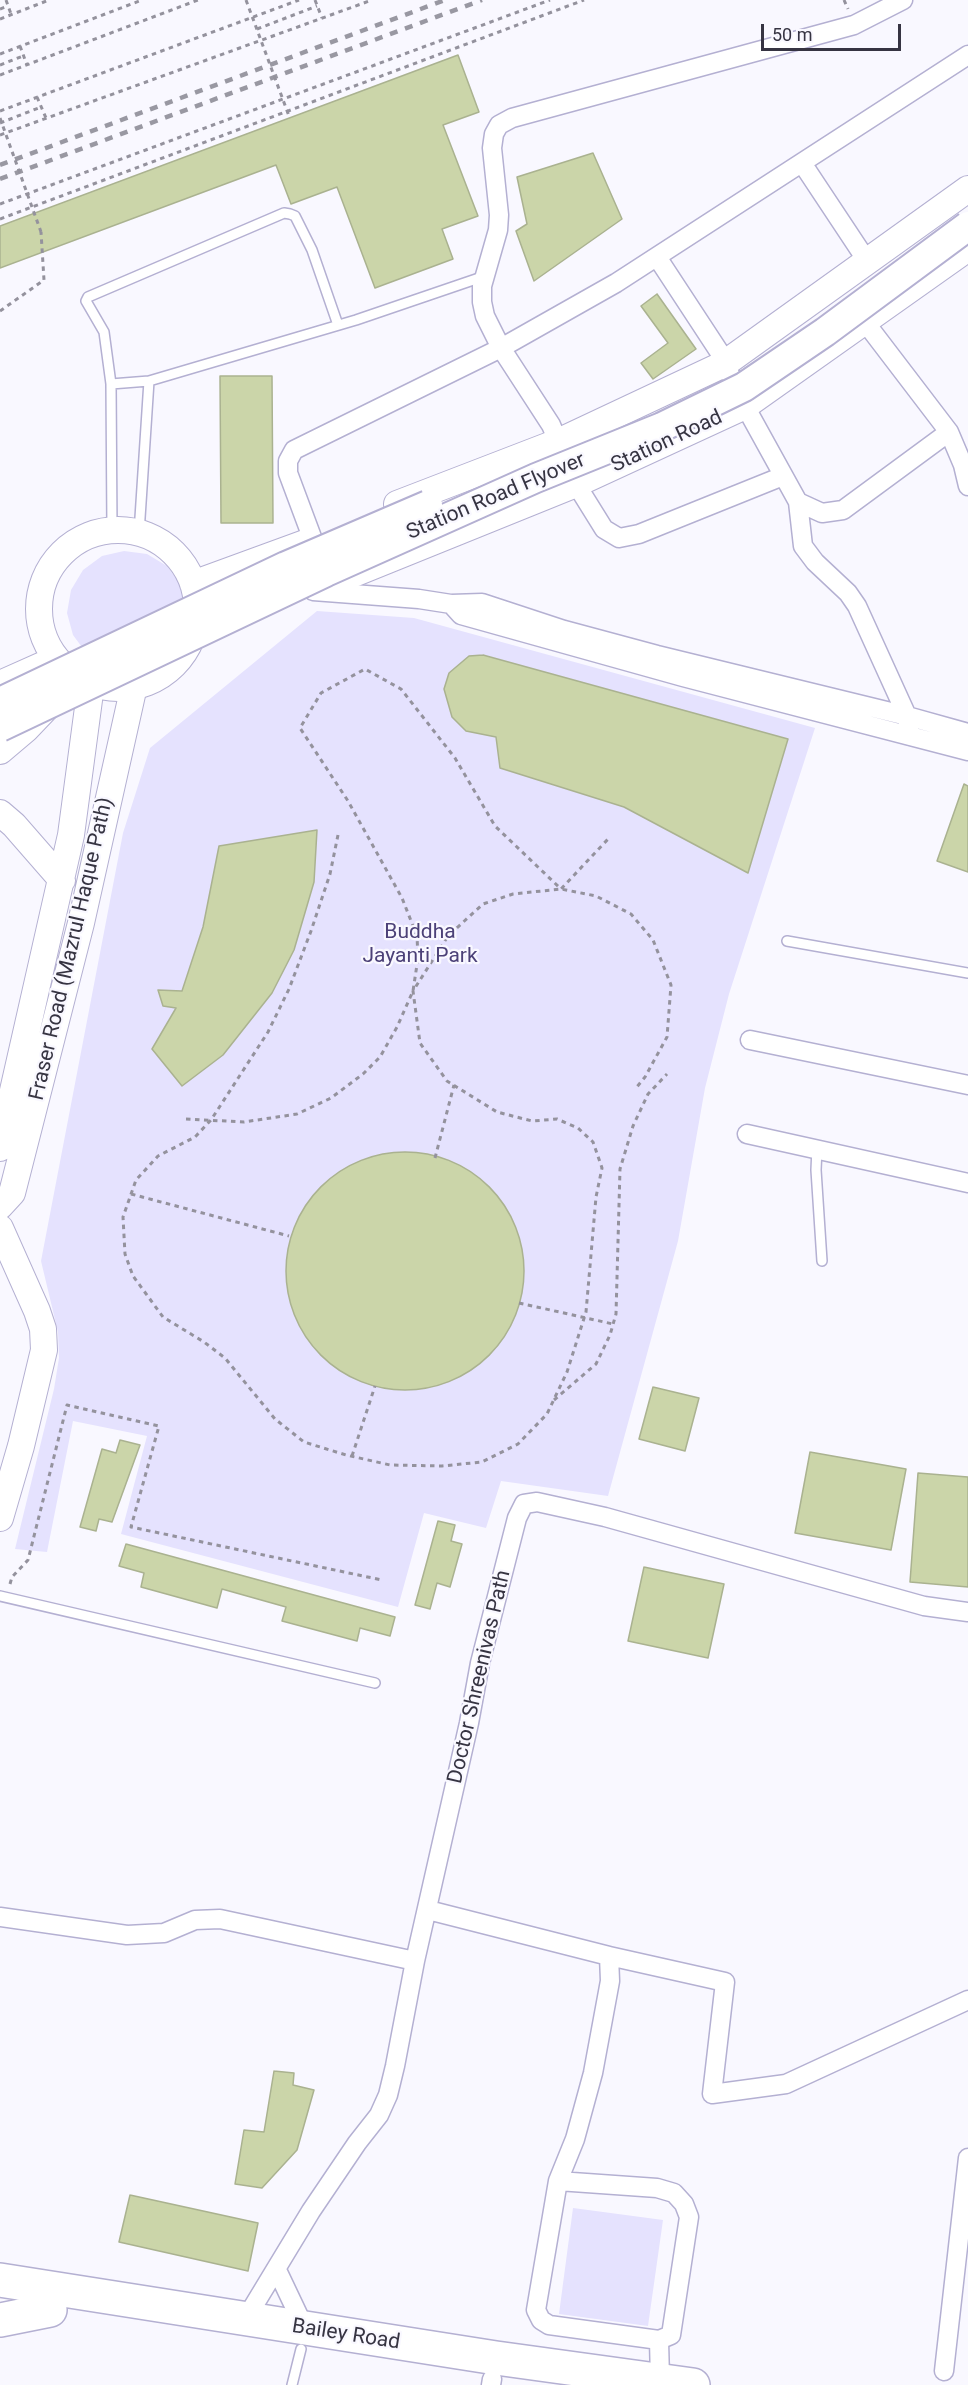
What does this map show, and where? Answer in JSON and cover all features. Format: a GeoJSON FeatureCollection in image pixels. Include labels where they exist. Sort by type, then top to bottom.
{"type":"FeatureCollection","features":[{"type":"Feature","properties":{"kind":"highway"},"geometry":{"type":"LineString","coordinates":[[0,2264],[48,2299]]}},
{"type":"Feature","properties":{"kind":"highway","name":"Bailey Road"},"geometry":{"type":"LineString","coordinates":[[0,2280],[48,2299],[303,2339],[693,2385]]}},
{"type":"Feature","properties":{"kind":"highway"},"geometry":{"type":"LineString","coordinates":[[0,2320],[48,2299]]}},
{"type":"Feature","properties":{"kind":"highway","name":"Bailey Road"},"geometry":{"type":"LineString","coordinates":[[0,2304],[48,2299],[246,2320],[303,2339],[492,2382],[532,2385]]}},
{"type":"Feature","properties":{"kind":"main road"},"geometry":{"type":"LineString","coordinates":[[193,585],[313,540],[422,494],[558,442],[724,364],[968,189]]}},
{"type":"Feature","properties":{"kind":"main road","name":"Station Road Flyover"},"geometry":{"type":"LineString","coordinates":[[0,702],[286,566],[449,496],[683,401],[760,355],[968,206]]}},
{"type":"Feature","properties":{"kind":"main road","name":"Station Road Flyover"},"geometry":{"type":"LineString","coordinates":[[0,727],[326,572],[536,478],[662,428],[744,387],[825,332],[968,225]]}},
{"type":"Feature","properties":{"kind":"main road","name":"Station Road"},"geometry":{"type":"LineString","coordinates":[[197,617],[313,591],[576,484],[745,406],[968,248]]}},
{"type":"Feature","properties":{"kind":"main road"},"geometry":{"type":"LineString","coordinates":[[112,530],[139,532],[164,544],[183,563],[193,585],[197,617],[193,634],[180,658],[159,676],[134,687],[113,688],[83,680],[56,658],[42,634],[38,603],[45,576],[61,554],[83,537],[112,530]]}},
{"type":"Feature","properties":{"kind":"main road"},"geometry":{"type":"LineString","coordinates":[[0,684],[56,658]]}},
{"type":"Feature","properties":{"kind":"main road"},"geometry":{"type":"LineString","coordinates":[[0,751],[83,680]]}},
{"type":"Feature","properties":{"kind":"main road","name":"Fraser Road (Mazrul Haque Path)"},"geometry":{"type":"LineString","coordinates":[[0,1148],[71,834],[83,680]]}},
{"type":"Feature","properties":{"kind":"main road","name":"Fraser Road (Mazrul Haque Path)"},"geometry":{"type":"LineString","coordinates":[[0,1206],[12,1193],[81,923],[134,687]]}},
{"type":"Feature","properties":{"kind":"main road"},"geometry":{"type":"LineString","coordinates":[[0,813],[14,825],[62,879]]}},
{"type":"Feature","properties":{"kind":"main road"},"geometry":{"type":"LineString","coordinates":[[0,1228],[37,1311],[43,1329],[44,1350],[21,1446],[0,1518]]}},
{"type":"Feature","properties":{"kind":"street"},"geometry":{"type":"LineString","coordinates":[[783,476],[639,534],[618,538],[604,529],[576,484],[552,425],[501,348],[485,316],[482,286],[498,230],[499,215],[492,148],[494,134],[499,126],[512,118],[854,25],[903,0]]}},
{"type":"Feature","properties":{"kind":"street"},"geometry":{"type":"LineString","coordinates":[[313,540],[288,473],[288,461],[294,450],[501,348],[616,284],[968,55]]}},
{"type":"Feature","properties":{"kind":"street"},"geometry":{"type":"LineString","coordinates":[[802,163],[867,261]]}},
{"type":"Feature","properties":{"kind":"street"},"geometry":{"type":"LineString","coordinates":[[657,257],[720,353],[745,406],[798,502],[803,546],[815,562],[848,593],[857,606],[907,716],[910,736]]}},
{"type":"Feature","properties":{"kind":"street"},"geometry":{"type":"LineString","coordinates":[[866,322],[949,432],[963,465],[968,486]]}},
{"type":"Feature","properties":{"kind":"street"},"geometry":{"type":"LineString","coordinates":[[798,502],[822,513],[843,510],[949,432]]}},
{"type":"Feature","properties":{"kind":"street"},"geometry":{"type":"LineString","coordinates":[[313,591],[419,599],[451,604],[482,603],[910,736],[968,751]]}},
{"type":"Feature","properties":{"kind":"street"},"geometry":{"type":"LineString","coordinates":[[758,688],[907,716],[968,733]]}},
{"type":"Feature","properties":{"kind":"street"},"geometry":{"type":"LineString","coordinates":[[750,1040],[968,1085]]}},
{"type":"Feature","properties":{"kind":"street"},"geometry":{"type":"LineString","coordinates":[[747,1134],[968,1183]]}},
{"type":"Feature","properties":{"kind":"street","name":"Doctor Shreenivas Path"},"geometry":{"type":"LineString","coordinates":[[246,2320],[311,2211],[379,2115],[388,2095],[480,1663],[517,1518],[524,1504],[537,1502],[604,1517],[924,1606],[968,1612]]}},
{"type":"Feature","properties":{"kind":"street"},"geometry":{"type":"LineString","coordinates":[[428,1910],[609,1956],[725,1982],[712,2094],[786,2084],[968,2000]]}},
{"type":"Feature","properties":{"kind":"street"},"geometry":{"type":"LineString","coordinates":[[0,1917],[127,1935],[164,1933],[195,1920],[220,1919],[415,1961]]}},
{"type":"Feature","properties":{"kind":"street"},"geometry":{"type":"LineString","coordinates":[[558,2181],[657,2188],[674,2193],[684,2204],[689,2217],[671,2336],[659,2340],[549,2325],[541,2320],[536,2310],[558,2181],[575,2139],[593,2073],[610,1981],[609,1956]]}},
{"type":"Feature","properties":{"kind":"street"},"geometry":{"type":"LineString","coordinates":[[944,2371],[968,2157]]}},
{"type":"Feature","properties":{"kind":"street"},"geometry":{"type":"LineString","coordinates":[[277,2270],[303,2339]]}},
{"type":"Feature","properties":{"kind":"street"},"geometry":{"type":"LineString","coordinates":[[659,2340],[660,2380]]}},
{"type":"Feature","properties":{"kind":"lane"},"geometry":{"type":"LineString","coordinates":[[112,530],[111,384],[104,332],[86,301],[88,297],[284,213],[295,216],[312,250],[338,325]]}},
{"type":"Feature","properties":{"kind":"lane"},"geometry":{"type":"LineString","coordinates":[[111,384],[149,381],[338,325],[485,276]]}},
{"type":"Feature","properties":{"kind":"lane"},"geometry":{"type":"LineString","coordinates":[[139,532],[149,381]]}},
{"type":"Feature","properties":{"kind":"lane"},"geometry":{"type":"LineString","coordinates":[[787,941],[968,973]]}},
{"type":"Feature","properties":{"kind":"lane"},"geometry":{"type":"LineString","coordinates":[[817,1148],[816,1170],[822,1261]]}},
{"type":"Feature","properties":{"kind":"lane"},"geometry":{"type":"LineString","coordinates":[[0,1596],[375,1683]]}},
{"type":"Feature","properties":{"kind":"lane"},"geometry":{"type":"LineString","coordinates":[[292,2385],[303,2339]]}},
{"type":"Feature","properties":{"kind":"path"},"geometry":{"type":"LineString","coordinates":[[6,0],[11,14]]}},
{"type":"Feature","properties":{"kind":"path"},"geometry":{"type":"LineString","coordinates":[[0,18],[49,0]]}},
{"type":"Feature","properties":{"kind":"path"},"geometry":{"type":"LineString","coordinates":[[0,54],[142,0]]}},
{"type":"Feature","properties":{"kind":"path"},"geometry":{"type":"LineString","coordinates":[[0,75],[198,0]]}},
{"type":"Feature","properties":{"kind":"path"},"geometry":{"type":"LineString","coordinates":[[246,0],[289,116]]}},
{"type":"Feature","properties":{"kind":"path"},"geometry":{"type":"LineString","coordinates":[[0,111],[299,0]]}},
{"type":"Feature","properties":{"kind":"path"},"geometry":{"type":"LineString","coordinates":[[315,0],[322,18]]}},
{"type":"Feature","properties":{"kind":"path"},"geometry":{"type":"LineString","coordinates":[[0,135],[372,0]]}},
{"type":"Feature","properties":{"kind":"path"},"geometry":{"type":"LineString","coordinates":[[0,204],[550,0]]}},
{"type":"Feature","properties":{"kind":"path"},"geometry":{"type":"LineString","coordinates":[[0,219],[584,0]]}},
{"type":"Feature","properties":{"kind":"path"},"geometry":{"type":"LineString","coordinates":[[0,9],[8,6]]}},
{"type":"Feature","properties":{"kind":"path"},"geometry":{"type":"LineString","coordinates":[[256,29],[317,6]]}},
{"type":"Feature","properties":{"kind":"path"},"geometry":{"type":"LineString","coordinates":[[20,46],[27,65]]}},
{"type":"Feature","properties":{"kind":"path"},"geometry":{"type":"LineString","coordinates":[[0,65],[23,56]]}},
{"type":"Feature","properties":{"kind":"path"},"geometry":{"type":"LineString","coordinates":[[38,97],[46,118]]}},
{"type":"Feature","properties":{"kind":"path"},"geometry":{"type":"LineString","coordinates":[[0,311],[44,280],[41,232],[0,121],[41,107]]}},
{"type":"Feature","properties":{"kind":"path"},"geometry":{"type":"LineString","coordinates":[[338,836],[330,874],[289,989],[268,1032],[211,1120],[195,1137],[158,1156],[136,1180],[123,1217],[125,1254],[133,1276],[163,1317],[225,1358],[275,1419],[304,1442],[352,1456],[390,1465],[442,1466],[482,1462],[518,1444],[547,1414],[567,1372],[584,1319],[596,1197],[602,1168],[593,1142],[578,1128],[557,1119],[532,1121],[497,1112],[447,1080],[420,1043],[412,991],[418,958],[417,936],[402,898],[348,801],[300,728],[321,693],[365,669],[401,689],[455,758],[495,826],[561,889]]}},
{"type":"Feature","properties":{"kind":"path"},"geometry":{"type":"LineString","coordinates":[[561,889],[609,838]]}},
{"type":"Feature","properties":{"kind":"path"},"geometry":{"type":"LineString","coordinates":[[186,1119],[244,1122],[297,1114],[331,1098],[363,1074],[380,1057],[397,1027],[412,991],[448,936],[483,904],[513,894],[561,889],[596,896],[631,915],[653,940],[671,985],[667,1037],[645,1077],[636,1088]]}},
{"type":"Feature","properties":{"kind":"path"},"geometry":{"type":"LineString","coordinates":[[553,1401],[596,1364],[613,1324],[616,1302],[620,1169],[633,1126],[648,1094],[667,1074]]}},
{"type":"Feature","properties":{"kind":"path"},"geometry":{"type":"LineString","coordinates":[[435,1158],[454,1085]]}},
{"type":"Feature","properties":{"kind":"path"},"geometry":{"type":"LineString","coordinates":[[131,1194],[288,1236]]}},
{"type":"Feature","properties":{"kind":"path"},"geometry":{"type":"LineString","coordinates":[[519,1303],[613,1324]]}},
{"type":"Feature","properties":{"kind":"path"},"geometry":{"type":"LineString","coordinates":[[352,1456],[375,1386]]}},
{"type":"Feature","properties":{"kind":"path"},"geometry":{"type":"LineString","coordinates":[[12,1577],[28,1560],[67,1405],[159,1426],[131,1527],[382,1580]]}},
{"type":"Feature","properties":{"kind":"green space"},"geometry":{"type":"Polygon","coordinates":[[[124,551],[147,554],[167,566],[181,585],[187,607],[87,654],[73,635],[67,613],[71,590],[83,570],[102,556],[124,551]]]}},
{"type":"Feature","properties":{"kind":"green space","name":"Buddha Jayanti Park"},"geometry":{"type":"Polygon","coordinates":[[[317,611],[414,618],[815,728],[729,994],[705,1088],[678,1241],[608,1496],[501,1481],[486,1528],[424,1513],[398,1607],[121,1534],[147,1436],[73,1421],[47,1552],[15,1549],[54,1389],[59,1358],[58,1332],[41,1261],[123,833],[150,748],[317,611]]]}},
{"type":"Feature","properties":{"kind":"green space"},"geometry":{"type":"Polygon","coordinates":[[[573,2208],[663,2220],[648,2326],[559,2314],[573,2208]]]}},
{"type":"Feature","properties":{"kind":"building"},"geometry":{"type":"Polygon","coordinates":[[[458,55],[479,112],[443,125],[478,216],[442,229],[453,259],[375,288],[337,187],[291,204],[276,165],[0,268],[0,226],[458,55]]]}},
{"type":"Feature","properties":{"kind":"building"},"geometry":{"type":"Polygon","coordinates":[[[593,153],[622,219],[534,281],[516,231],[527,224],[517,177],[593,153]]]}},
{"type":"Feature","properties":{"kind":"building"},"geometry":{"type":"Polygon","coordinates":[[[657,294],[696,349],[653,379],[641,363],[668,343],[641,306],[657,294]]]}},
{"type":"Feature","properties":{"kind":"building"},"geometry":{"type":"Polygon","coordinates":[[[220,376],[272,376],[273,523],[221,523],[220,376]]]}},
{"type":"Feature","properties":{"kind":"building"},"geometry":{"type":"Polygon","coordinates":[[[483,655],[788,739],[748,873],[624,807],[500,768],[496,737],[466,731],[452,717],[444,689],[449,673],[469,656],[483,655]]]}},
{"type":"Feature","properties":{"kind":"building"},"geometry":{"type":"Polygon","coordinates":[[[964,784],[968,786],[968,872],[937,861],[964,784]]]}},
{"type":"Feature","properties":{"kind":"building"},"geometry":{"type":"Polygon","coordinates":[[[317,830],[314,882],[294,950],[272,993],[223,1055],[182,1086],[152,1049],[176,1008],[163,1006],[158,990],[182,991],[203,927],[219,846],[317,830]]]}},
{"type":"Feature","properties":{"kind":"building"},"geometry":{"type":"Polygon","coordinates":[[[393,1152],[417,1152],[440,1157],[461,1166],[481,1179],[497,1195],[510,1215],[519,1236],[524,1271],[522,1294],[515,1317],[497,1347],[481,1363],[461,1376],[440,1385],[417,1390],[393,1390],[370,1385],[349,1376],[329,1363],[313,1347],[300,1327],[291,1306],[286,1283],[286,1259],[291,1236],[300,1215],[313,1195],[329,1179],[349,1166],[370,1157],[393,1152]]]}},
{"type":"Feature","properties":{"kind":"building"},"geometry":{"type":"Polygon","coordinates":[[[653,1387],[699,1398],[685,1451],[639,1439],[653,1387]]]}},
{"type":"Feature","properties":{"kind":"building"},"geometry":{"type":"Polygon","coordinates":[[[120,1440],[140,1445],[112,1522],[99,1519],[96,1531],[80,1527],[102,1449],[116,1453],[120,1440]]]}},
{"type":"Feature","properties":{"kind":"building"},"geometry":{"type":"Polygon","coordinates":[[[810,1452],[906,1469],[891,1550],[795,1533],[810,1452]]]}},
{"type":"Feature","properties":{"kind":"building"},"geometry":{"type":"Polygon","coordinates":[[[918,1473],[968,1477],[968,1587],[910,1582],[918,1473]]]}},
{"type":"Feature","properties":{"kind":"building"},"geometry":{"type":"Polygon","coordinates":[[[438,1521],[455,1525],[451,1541],[462,1544],[450,1587],[437,1583],[430,1609],[415,1605],[438,1521]]]}},
{"type":"Feature","properties":{"kind":"building"},"geometry":{"type":"Polygon","coordinates":[[[126,1544],[395,1617],[390,1636],[360,1628],[357,1641],[282,1621],[286,1607],[222,1589],[217,1608],[141,1587],[144,1573],[119,1566],[126,1544]]]}},
{"type":"Feature","properties":{"kind":"building"},"geometry":{"type":"Polygon","coordinates":[[[644,1567],[724,1584],[708,1658],[628,1641],[644,1567]]]}},
{"type":"Feature","properties":{"kind":"building"},"geometry":{"type":"Polygon","coordinates":[[[274,2071],[294,2073],[293,2085],[314,2090],[297,2150],[262,2188],[235,2184],[244,2130],[264,2132],[274,2071]]]}},
{"type":"Feature","properties":{"kind":"building"},"geometry":{"type":"Polygon","coordinates":[[[130,2195],[258,2223],[248,2271],[119,2242],[130,2195]]]}},
{"type":"Feature","properties":{"kind":"railway"},"geometry":{"type":"LineString","coordinates":[[0,165],[445,0]]}},
{"type":"Feature","properties":{"kind":"railway"},"geometry":{"type":"LineString","coordinates":[[0,179],[482,0]]}}]}
